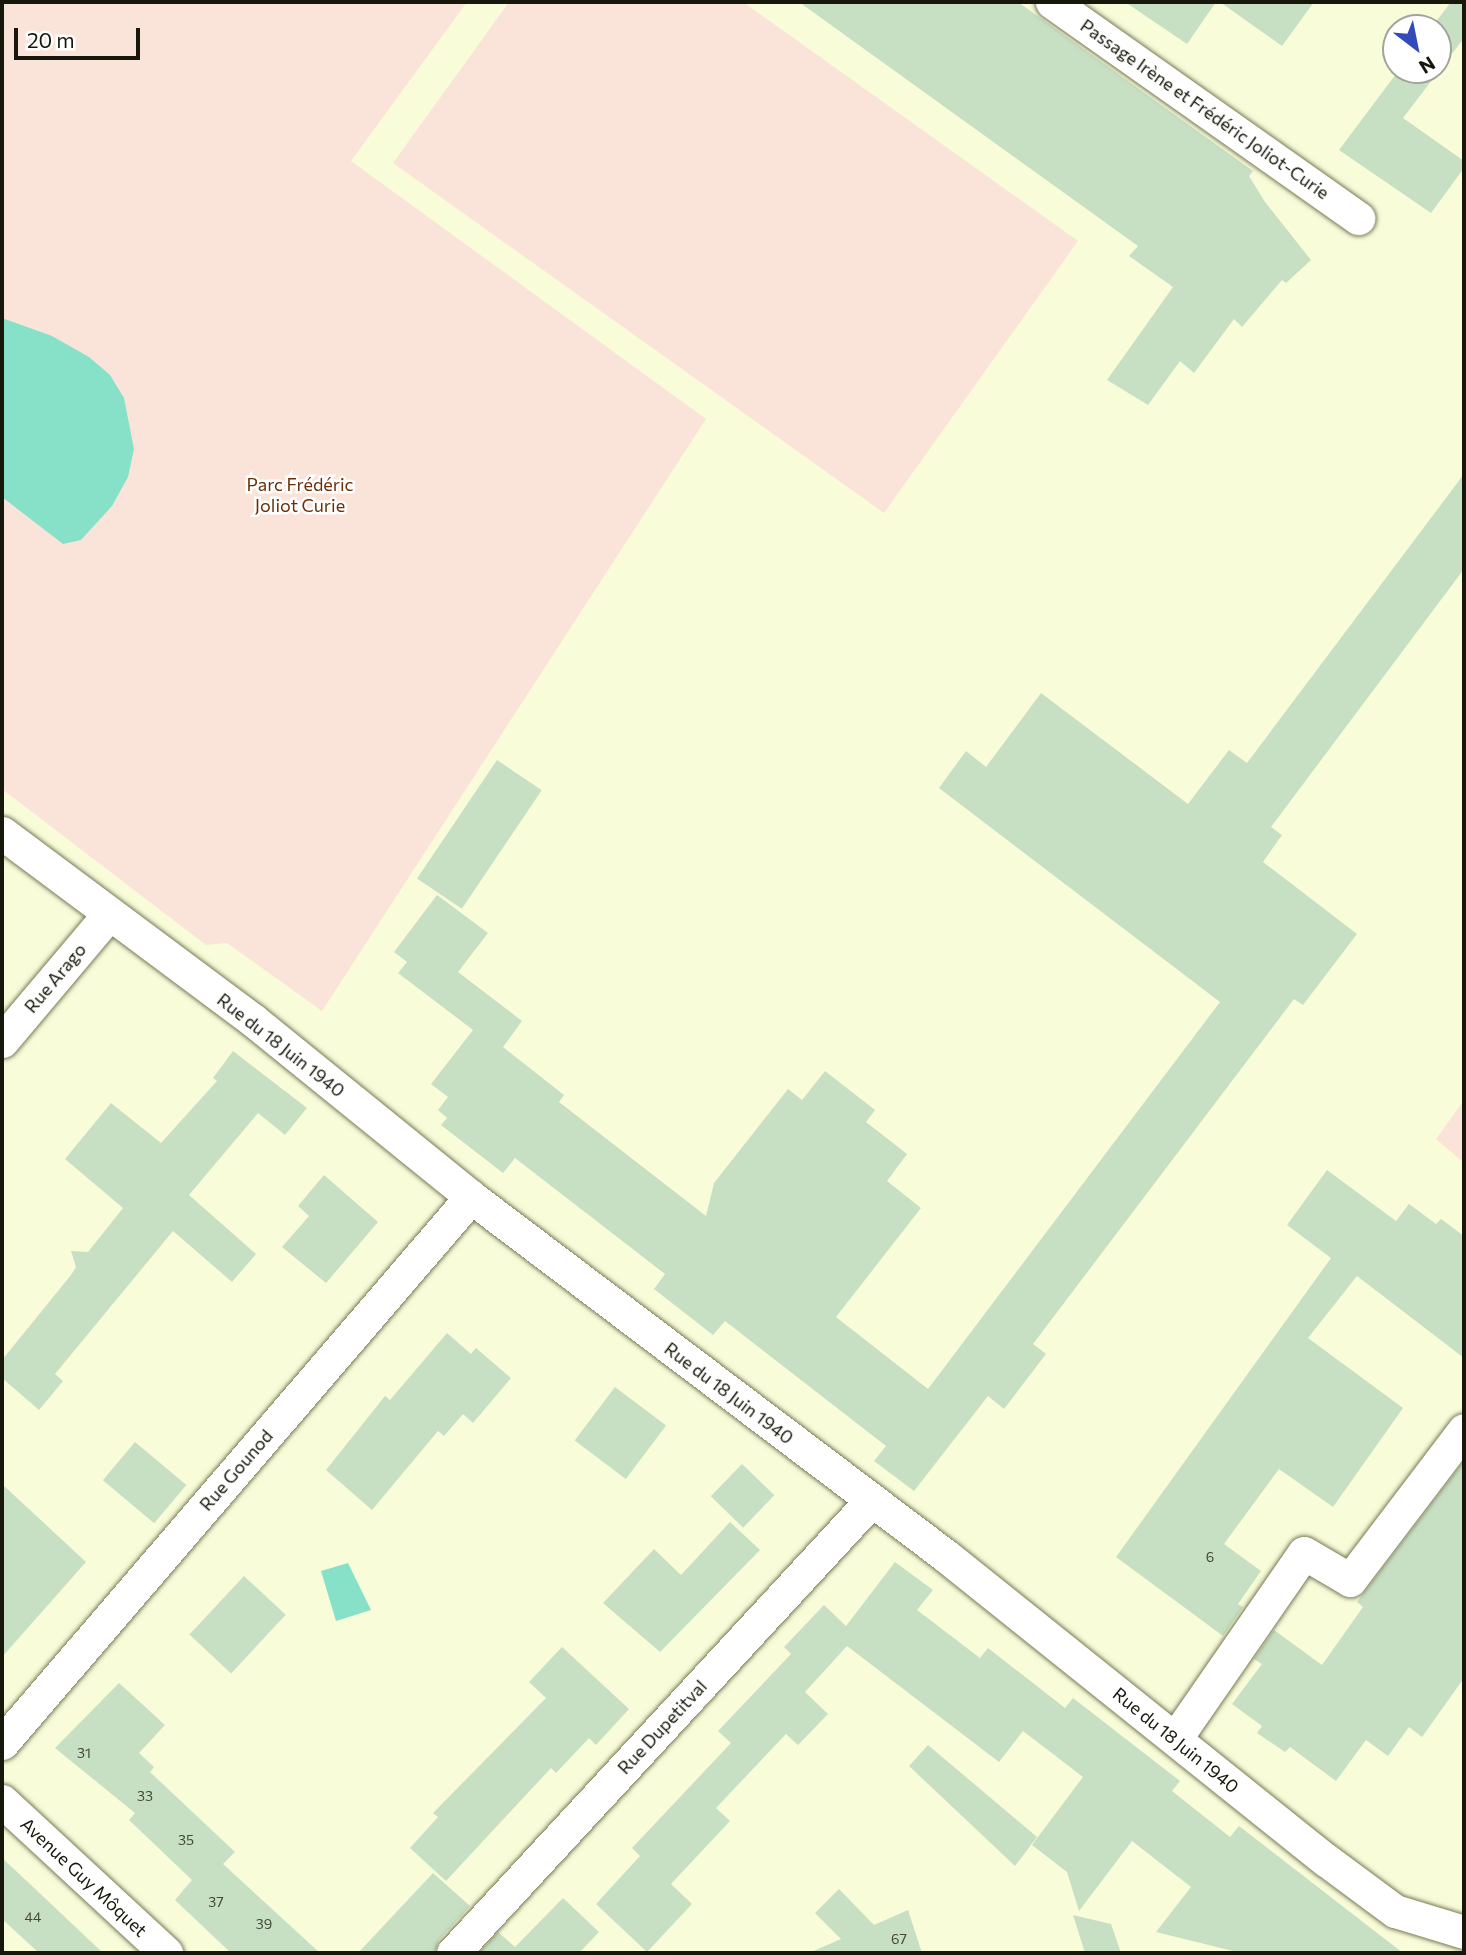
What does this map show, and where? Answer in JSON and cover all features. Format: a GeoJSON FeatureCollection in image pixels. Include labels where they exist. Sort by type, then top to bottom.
{"type":"FeatureCollection","features":[{"type":"Feature","properties":{"kind":"street","name":"Passage Irène et Frédéric Joliot-Curie"},"geometry":{"type":"LineString","coordinates":[[1052,2],[1357,218]]}},
{"type":"Feature","properties":{"kind":"street","name":"Rue du 18 Juin 1940"},"geometry":{"type":"LineString","coordinates":[[2,833],[108,915],[254,1021],[471,1198],[871,1501],[1395,1911],[1464,1932]]}},
{"type":"Feature","properties":{"kind":"street","name":"Rue Arago"},"geometry":{"type":"LineString","coordinates":[[2,1041],[108,915]]}},
{"type":"Feature","properties":{"kind":"street","name":"Rue Gounod"},"geometry":{"type":"LineString","coordinates":[[2,1743],[471,1198]]}},
{"type":"Feature","properties":{"kind":"street"},"geometry":{"type":"LineString","coordinates":[[1175,1738],[1304,1553],[1350,1580],[1464,1430]]}},
{"type":"Feature","properties":{"kind":"street","name":"Rue Dupetitval"},"geometry":{"type":"LineString","coordinates":[[453,1953],[871,1501]]}},
{"type":"Feature","properties":{"kind":"street","name":"Avenue Guy Môquet"},"geometry":{"type":"LineString","coordinates":[[2,1801],[166,1953]]}},
{"type":"Feature","properties":{"kind":"green space","name":"Parc Frédéric Joliot Curie"},"geometry":{"type":"Polygon","coordinates":[[[2,2],[467,2],[351,161],[706,419],[322,1011],[227,943],[206,945],[2,789],[2,2]]]}},
{"type":"Feature","properties":{"kind":"green space"},"geometry":{"type":"Polygon","coordinates":[[[509,2],[743,2],[1078,241],[884,513],[393,163],[509,2]]]}},
{"type":"Feature","properties":{"kind":"green space"},"geometry":{"type":"Polygon","coordinates":[[[1464,1100],[1464,1163],[1436,1139],[1464,1100]]]}},
{"type":"Feature","properties":{"kind":"water"},"geometry":{"type":"Polygon","coordinates":[[[2,318],[52,336],[89,357],[110,375],[124,398],[134,449],[128,477],[112,506],[81,540],[63,544],[2,497],[2,318]]]}},
{"type":"Feature","properties":{"kind":"water"},"geometry":{"type":"Polygon","coordinates":[[[348,1563],[371,1610],[336,1621],[321,1571],[348,1563]]]}},
{"type":"Feature","properties":{"kind":"building"},"geometry":{"type":"Polygon","coordinates":[[[799,2],[1018,2],[1253,171],[1249,176],[1265,202],[1311,260],[1286,283],[1282,280],[1242,327],[1234,319],[1194,373],[1180,361],[1148,405],[1107,380],[1173,287],[1129,256],[1138,246],[799,2]]]}},
{"type":"Feature","properties":{"kind":"building"},"geometry":{"type":"Polygon","coordinates":[[[1125,2],[1216,2],[1187,44],[1125,2]]]}},
{"type":"Feature","properties":{"kind":"building"},"geometry":{"type":"Polygon","coordinates":[[[1220,2],[1314,2],[1282,46],[1220,2]]]}},
{"type":"Feature","properties":{"kind":"building"},"geometry":{"type":"Polygon","coordinates":[[[1451,2],[1464,2],[1464,38],[1452,54],[1452,14],[1442,14],[1451,2]]]}},
{"type":"Feature","properties":{"kind":"building"},"geometry":{"type":"Polygon","coordinates":[[[1388,84],[1429,84],[1403,118],[1464,161],[1464,168],[1431,213],[1339,150],[1388,84]]]}},
{"type":"Feature","properties":{"kind":"building"},"geometry":{"type":"Polygon","coordinates":[[[1464,474],[1464,569],[1271,827],[1282,835],[1263,862],[1357,934],[1303,1005],[1294,999],[1033,1344],[1046,1354],[1004,1409],[988,1396],[914,1491],[874,1461],[886,1446],[725,1321],[713,1335],[654,1289],[665,1274],[515,1158],[503,1173],[441,1125],[447,1118],[438,1110],[448,1097],[431,1084],[473,1030],[398,973],[407,962],[394,952],[437,895],[488,933],[458,972],[522,1021],[503,1047],[564,1095],[559,1102],[706,1216],[714,1183],[788,1089],[802,1100],[825,1071],[875,1110],[866,1122],[907,1154],[887,1181],[921,1208],[836,1317],[928,1389],[1220,1002],[939,788],[966,751],[986,767],[1041,693],[1188,804],[1229,750],[1247,763],[1464,474]]]}},
{"type":"Feature","properties":{"kind":"building"},"geometry":{"type":"Polygon","coordinates":[[[497,760],[542,790],[462,909],[417,879],[497,760]]]}},
{"type":"Feature","properties":{"kind":"building"},"geometry":{"type":"Polygon","coordinates":[[[233,1051],[307,1108],[285,1135],[258,1113],[189,1195],[256,1254],[232,1282],[173,1231],[55,1374],[63,1381],[39,1410],[2,1378],[2,1360],[71,1275],[76,1267],[71,1251],[88,1252],[123,1208],[65,1159],[111,1103],[161,1143],[217,1081],[213,1078],[233,1051]]]}},
{"type":"Feature","properties":{"kind":"building"},"geometry":{"type":"Polygon","coordinates":[[[1327,1170],[1396,1221],[1409,1204],[1436,1224],[1441,1219],[1464,1236],[1464,1358],[1357,1276],[1308,1338],[1403,1408],[1333,1507],[1279,1469],[1224,1544],[1261,1571],[1238,1604],[1243,1607],[1223,1636],[1116,1557],[1331,1258],[1287,1225],[1327,1170]]]}},
{"type":"Feature","properties":{"kind":"building"},"geometry":{"type":"Polygon","coordinates":[[[324,1175],[378,1222],[326,1283],[282,1247],[309,1216],[298,1206],[324,1175]]]}},
{"type":"Feature","properties":{"kind":"building"},"geometry":{"type":"Polygon","coordinates":[[[447,1333],[471,1354],[476,1348],[511,1378],[473,1423],[463,1414],[444,1436],[438,1431],[372,1510],[326,1470],[385,1396],[390,1400],[447,1333]]]}},
{"type":"Feature","properties":{"kind":"building"},"geometry":{"type":"Polygon","coordinates":[[[615,1387],[666,1426],[626,1479],[575,1441],[615,1387]]]}},
{"type":"Feature","properties":{"kind":"building"},"geometry":{"type":"Polygon","coordinates":[[[135,1442],[186,1485],[154,1523],[103,1480],[135,1442]]]}},
{"type":"Feature","properties":{"kind":"building"},"geometry":{"type":"Polygon","coordinates":[[[1464,1461],[1464,1678],[1422,1737],[1409,1727],[1388,1756],[1366,1740],[1336,1781],[1290,1747],[1285,1752],[1257,1733],[1262,1726],[1232,1704],[1262,1664],[1254,1659],[1274,1630],[1322,1665],[1363,1607],[1357,1602],[1464,1461]]]}},
{"type":"Feature","properties":{"kind":"building"},"geometry":{"type":"Polygon","coordinates":[[[742,1464],[774,1495],[743,1528],[711,1496],[742,1464]]]}},
{"type":"Feature","properties":{"kind":"building"},"geometry":{"type":"Polygon","coordinates":[[[2,1484],[86,1562],[2,1657],[2,1484]]]}},
{"type":"Feature","properties":{"kind":"building"},"geometry":{"type":"Polygon","coordinates":[[[730,1522],[760,1550],[660,1652],[603,1603],[654,1549],[681,1575],[730,1522]]]}},
{"type":"Feature","properties":{"kind":"building"},"geometry":{"type":"Polygon","coordinates":[[[895,1562],[933,1590],[917,1610],[980,1658],[988,1648],[1065,1708],[1073,1698],[1180,1781],[1172,1791],[1230,1837],[1239,1826],[1403,1953],[1241,1953],[1156,1932],[1191,1887],[1132,1841],[1079,1911],[1067,1872],[1032,1845],[1083,1777],[1023,1731],[999,1762],[847,1646],[805,1692],[828,1714],[798,1745],[786,1734],[716,1808],[730,1821],[671,1884],[692,1904],[647,1952],[596,1904],[640,1856],[632,1848],[731,1743],[718,1731],[791,1654],[784,1647],[824,1605],[846,1626],[895,1562]]]}},
{"type":"Feature","properties":{"kind":"building"},"geometry":{"type":"Polygon","coordinates":[[[244,1576],[286,1615],[231,1673],[189,1635],[244,1576]]]}},
{"type":"Feature","properties":{"kind":"building"},"geometry":{"type":"Polygon","coordinates":[[[562,1647],[629,1709],[596,1745],[589,1738],[556,1773],[551,1768],[446,1881],[410,1848],[438,1817],[433,1813],[546,1698],[529,1682],[562,1647]]]}},
{"type":"Feature","properties":{"kind":"building"},"geometry":{"type":"Polygon","coordinates":[[[119,1683],[165,1725],[139,1753],[154,1767],[150,1772],[235,1852],[223,1864],[320,1953],[231,1953],[175,1900],[192,1880],[129,1820],[135,1813],[55,1748],[119,1683]]]}},
{"type":"Feature","properties":{"kind":"building"},"geometry":{"type":"Polygon","coordinates":[[[928,1745],[1037,1837],[1015,1866],[909,1766],[928,1745]]]}},
{"type":"Feature","properties":{"kind":"building"},"geometry":{"type":"Polygon","coordinates":[[[2,1858],[103,1953],[39,1953],[2,1919],[2,1858]]]}},
{"type":"Feature","properties":{"kind":"building"},"geometry":{"type":"Polygon","coordinates":[[[433,1873],[470,1906],[439,1940],[434,1953],[358,1953],[433,1873]]]}},
{"type":"Feature","properties":{"kind":"building"},"geometry":{"type":"Polygon","coordinates":[[[839,1889],[874,1925],[908,1910],[922,1953],[809,1953],[841,1939],[815,1913],[839,1889]]]}},
{"type":"Feature","properties":{"kind":"building"},"geometry":{"type":"Polygon","coordinates":[[[563,1898],[599,1932],[579,1953],[479,1953],[498,1932],[515,1947],[563,1898]]]}},
{"type":"Feature","properties":{"kind":"building"},"geometry":{"type":"Polygon","coordinates":[[[1073,1915],[1111,1924],[1121,1953],[1085,1953],[1073,1915]]]}}]}
